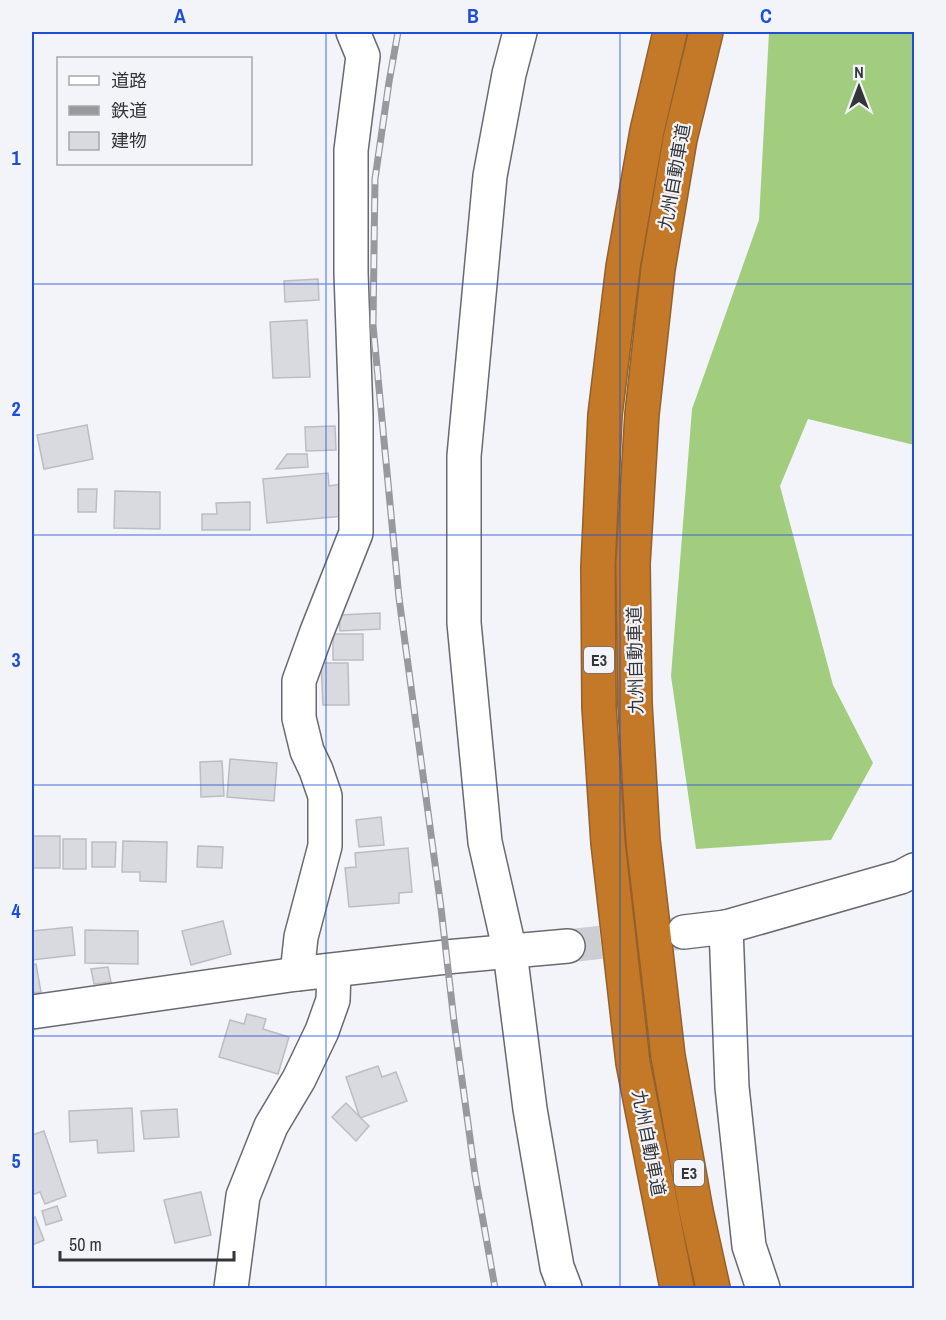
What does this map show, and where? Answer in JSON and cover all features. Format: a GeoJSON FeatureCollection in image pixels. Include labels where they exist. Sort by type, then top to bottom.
{"type":"FeatureCollection","features":[{"type":"Feature","properties":{"kind":"highway","name":"九州自動車道"},"geometry":{"type":"LineString","coordinates":[[670,32],[647,131],[622,267],[605,415],[598,579],[599,707],[610,855],[633,1062],[677,1288]]}},
{"type":"Feature","properties":{"kind":"highway","name":"九州自動車道"},"geometry":{"type":"LineString","coordinates":[[706,32],[680,139],[658,269],[642,414],[633,564],[635,704],[642,840],[668,1056],[696,1211],[713,1288]]}},
{"type":"Feature","properties":{"kind":"highway"},"geometry":{"type":"LineString","coordinates":[[668,1056],[736,1288]]}},
{"type":"Feature","properties":{"kind":"street"},"geometry":{"type":"LineString","coordinates":[[297,974],[301,937],[325,846],[325,796],[307,751],[299,718],[299,681],[357,533],[351,273],[351,150],[363,56],[353,32]]}},
{"type":"Feature","properties":{"kind":"street"},"geometry":{"type":"LineString","coordinates":[[520,32],[509,74],[490,176],[464,456],[464,622],[485,842],[510,952],[530,1109],[557,1266],[565,1288]]}},
{"type":"Feature","properties":{"kind":"street"},"geometry":{"type":"LineString","coordinates":[[684,932],[726,927],[901,877],[915,870]]}},
{"type":"Feature","properties":{"kind":"street"},"geometry":{"type":"LineString","coordinates":[[726,927],[732,1087],[749,1246],[763,1288]]}},
{"type":"Feature","properties":{"kind":"street"},"geometry":{"type":"LineString","coordinates":[[32,1012],[297,974],[568,946]]}},
{"type":"Feature","properties":{"kind":"street"},"geometry":{"type":"LineString","coordinates":[[231,1288],[243,1196],[271,1126],[299,1079],[322,1030],[333,1000],[334,971]]}},
{"type":"Feature","properties":{"kind":"green space"},"geometry":{"type":"Polygon","coordinates":[[[769,32],[914,32],[914,445],[808,419],[780,486],[833,685],[873,763],[831,840],[696,849],[671,676],[692,409],[759,220],[769,32]]]}},
{"type":"Feature","properties":{"kind":"building"},"geometry":{"type":"Polygon","coordinates":[[[318,279],[319,300],[285,302],[284,281],[318,279]]]}},
{"type":"Feature","properties":{"kind":"building"},"geometry":{"type":"Polygon","coordinates":[[[307,320],[310,377],[273,378],[270,322],[307,320]]]}},
{"type":"Feature","properties":{"kind":"building"},"geometry":{"type":"Polygon","coordinates":[[[87,425],[93,459],[44,469],[37,435],[87,425]]]}},
{"type":"Feature","properties":{"kind":"building"},"geometry":{"type":"Polygon","coordinates":[[[335,426],[336,450],[306,451],[305,427],[335,426]]]}},
{"type":"Feature","properties":{"kind":"building"},"geometry":{"type":"Polygon","coordinates":[[[287,454],[307,454],[308,467],[276,469],[287,454]]]}},
{"type":"Feature","properties":{"kind":"building"},"geometry":{"type":"Polygon","coordinates":[[[328,473],[329,486],[341,484],[344,516],[267,523],[263,479],[328,473]]]}},
{"type":"Feature","properties":{"kind":"building"},"geometry":{"type":"Polygon","coordinates":[[[78,489],[97,489],[96,512],[78,512],[78,489]]]}},
{"type":"Feature","properties":{"kind":"building"},"geometry":{"type":"Polygon","coordinates":[[[115,491],[160,492],[160,529],[114,528],[115,491]]]}},
{"type":"Feature","properties":{"kind":"building"},"geometry":{"type":"Polygon","coordinates":[[[250,502],[250,530],[202,530],[202,514],[217,514],[216,503],[250,502]]]}},
{"type":"Feature","properties":{"kind":"building"},"geometry":{"type":"Polygon","coordinates":[[[380,613],[380,629],[340,631],[339,615],[380,613]]]}},
{"type":"Feature","properties":{"kind":"building"},"geometry":{"type":"Polygon","coordinates":[[[333,634],[363,634],[363,660],[333,660],[333,634]]]}},
{"type":"Feature","properties":{"kind":"building"},"geometry":{"type":"Polygon","coordinates":[[[321,663],[348,663],[349,705],[323,705],[321,663]]]}},
{"type":"Feature","properties":{"kind":"building"},"geometry":{"type":"Polygon","coordinates":[[[230,759],[277,763],[274,801],[227,797],[230,759]]]}},
{"type":"Feature","properties":{"kind":"building"},"geometry":{"type":"Polygon","coordinates":[[[222,761],[224,796],[201,797],[200,762],[222,761]]]}},
{"type":"Feature","properties":{"kind":"building"},"geometry":{"type":"Polygon","coordinates":[[[381,817],[384,845],[359,847],[356,820],[381,817]]]}},
{"type":"Feature","properties":{"kind":"building"},"geometry":{"type":"Polygon","coordinates":[[[32,836],[60,836],[60,868],[32,868],[32,836]]]}},
{"type":"Feature","properties":{"kind":"building"},"geometry":{"type":"Polygon","coordinates":[[[63,839],[86,839],[86,869],[63,869],[63,839]]]}},
{"type":"Feature","properties":{"kind":"building"},"geometry":{"type":"Polygon","coordinates":[[[123,841],[167,842],[166,882],[140,881],[140,872],[122,872],[123,841]]]}},
{"type":"Feature","properties":{"kind":"building"},"geometry":{"type":"Polygon","coordinates":[[[92,842],[116,842],[115,867],[92,867],[92,842]]]}},
{"type":"Feature","properties":{"kind":"building"},"geometry":{"type":"Polygon","coordinates":[[[198,846],[223,847],[222,868],[197,867],[198,846]]]}},
{"type":"Feature","properties":{"kind":"building"},"geometry":{"type":"Polygon","coordinates":[[[408,848],[412,892],[399,893],[399,903],[349,907],[345,868],[356,867],[355,853],[408,848]]]}},
{"type":"Feature","properties":{"kind":"building"},"geometry":{"type":"Polygon","coordinates":[[[223,921],[231,954],[191,965],[182,931],[223,921]]]}},
{"type":"Feature","properties":{"kind":"building"},"geometry":{"type":"Polygon","coordinates":[[[72,927],[75,955],[32,960],[32,931],[72,927]]]}},
{"type":"Feature","properties":{"kind":"building"},"geometry":{"type":"Polygon","coordinates":[[[85,930],[138,931],[138,964],[85,963],[85,930]]]}},
{"type":"Feature","properties":{"kind":"building"},"geometry":{"type":"Polygon","coordinates":[[[36,964],[41,992],[32,993],[32,965],[36,964]]]}},
{"type":"Feature","properties":{"kind":"building"},"geometry":{"type":"Polygon","coordinates":[[[108,967],[111,982],[94,984],[91,969],[108,967]]]}},
{"type":"Feature","properties":{"kind":"building"},"geometry":{"type":"Polygon","coordinates":[[[247,1014],[266,1019],[263,1029],[289,1037],[278,1074],[219,1057],[230,1020],[244,1024],[247,1014]]]}},
{"type":"Feature","properties":{"kind":"building"},"geometry":{"type":"Polygon","coordinates":[[[378,1066],[382,1077],[396,1072],[407,1101],[360,1118],[346,1077],[378,1066]]]}},
{"type":"Feature","properties":{"kind":"building"},"geometry":{"type":"Polygon","coordinates":[[[346,1103],[369,1126],[356,1141],[332,1117],[346,1103]]]}},
{"type":"Feature","properties":{"kind":"building"},"geometry":{"type":"Polygon","coordinates":[[[132,1108],[134,1151],[98,1153],[97,1140],[70,1142],[69,1111],[132,1108]]]}},
{"type":"Feature","properties":{"kind":"building"},"geometry":{"type":"Polygon","coordinates":[[[177,1109],[179,1137],[144,1139],[141,1111],[177,1109]]]}},
{"type":"Feature","properties":{"kind":"building"},"geometry":{"type":"Polygon","coordinates":[[[44,1131],[66,1196],[45,1204],[40,1192],[32,1195],[32,1135],[44,1131]]]}},
{"type":"Feature","properties":{"kind":"building"},"geometry":{"type":"Polygon","coordinates":[[[201,1192],[211,1235],[175,1243],[164,1200],[201,1192]]]}},
{"type":"Feature","properties":{"kind":"building"},"geometry":{"type":"Polygon","coordinates":[[[57,1206],[62,1220],[46,1225],[42,1211],[57,1206]]]}},
{"type":"Feature","properties":{"kind":"building"},"geometry":{"type":"Polygon","coordinates":[[[35,1217],[44,1240],[32,1245],[32,1219],[35,1217]]]}},
{"type":"Feature","properties":{"kind":"tunnel"},"geometry":{"type":"LineString","coordinates":[[568,946],[682,933]]}},
{"type":"Feature","properties":{"kind":"railway"},"geometry":{"type":"LineString","coordinates":[[398,32],[375,179],[373,325],[399,598],[475,1175],[495,1288]]}}]}
